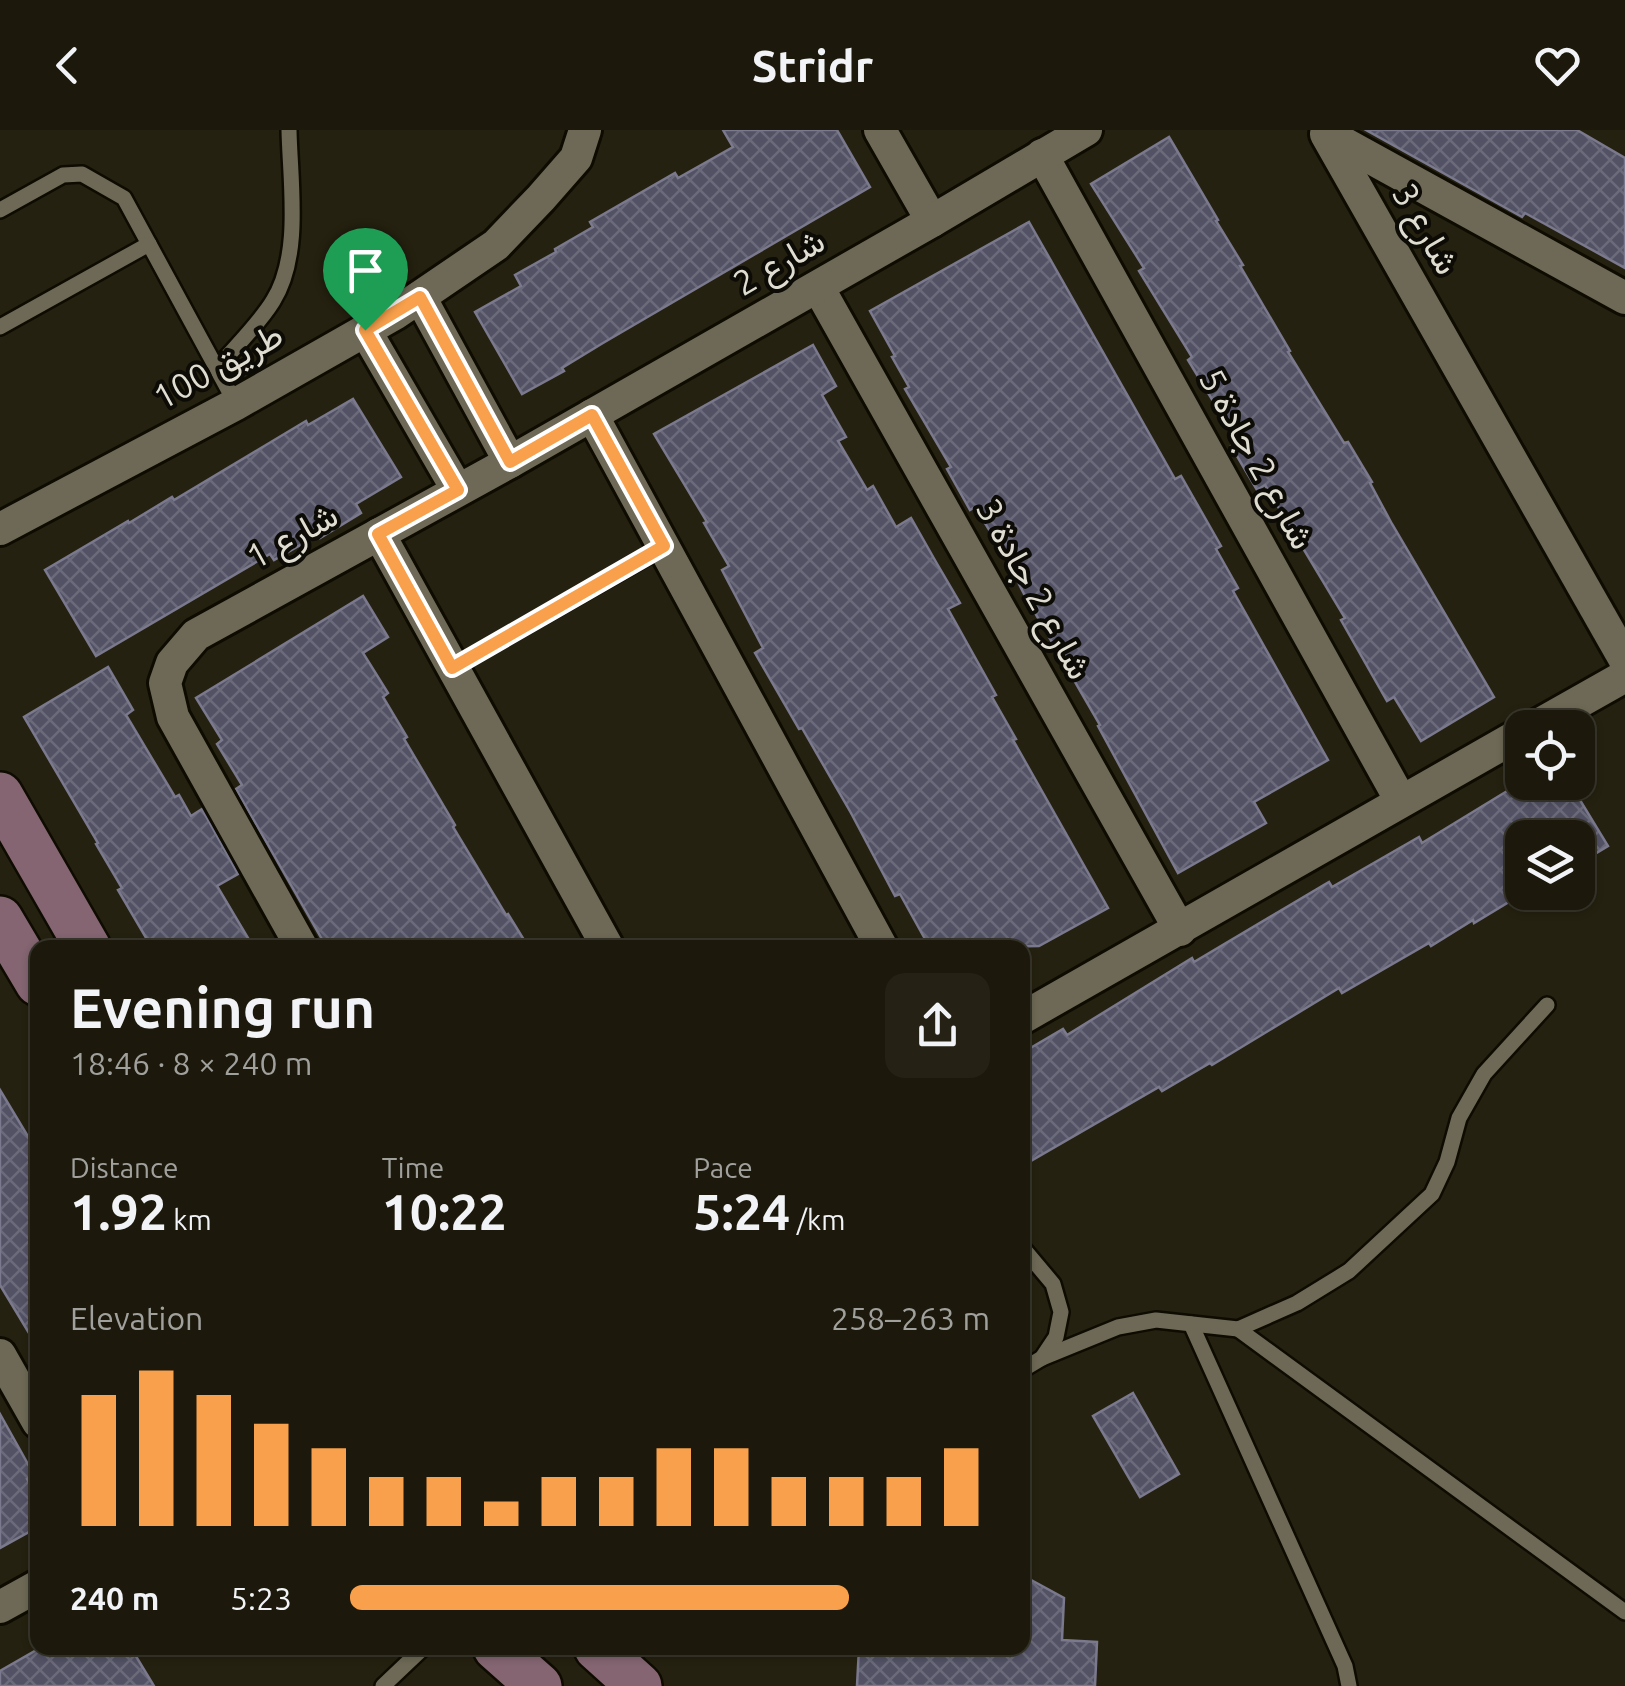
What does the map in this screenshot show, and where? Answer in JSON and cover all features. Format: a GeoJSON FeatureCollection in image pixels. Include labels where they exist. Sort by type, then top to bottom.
{"type":"FeatureCollection","features":[{"type":"Feature","properties":{"kind":"main road"},"geometry":{"type":"LineString","coordinates":[[0,795],[83,940]]}},
{"type":"Feature","properties":{"kind":"main road"},"geometry":{"type":"LineString","coordinates":[[0,919],[30,970]]}},
{"type":"Feature","properties":{"kind":"main road"},"geometry":{"type":"LineString","coordinates":[[504,1655],[538,1686]]}},
{"type":"Feature","properties":{"kind":"main road"},"geometry":{"type":"LineString","coordinates":[[605,1655],[639,1686]]}},
{"type":"Feature","properties":{"kind":"street","name":"طريق 100"},"geometry":{"type":"LineString","coordinates":[[0,530],[236,404],[420,297],[496,245],[576,158],[585,130]]}},
{"type":"Feature","properties":{"kind":"street"},"geometry":{"type":"LineString","coordinates":[[880,130],[932,221]]}},
{"type":"Feature","properties":{"kind":"street","name":"شارع 2"},"geometry":{"type":"LineString","coordinates":[[378,534],[1086,130]]}},
{"type":"Feature","properties":{"kind":"street","name":"شارع 3"},"geometry":{"type":"LineString","coordinates":[[1324,132],[1625,298]]}},
{"type":"Feature","properties":{"kind":"street","name":"شارع 3"},"geometry":{"type":"LineString","coordinates":[[1324,132],[1625,660]]}},
{"type":"Feature","properties":{"kind":"street","name":"شارع 2 جادة 5"},"geometry":{"type":"LineString","coordinates":[[1042,155],[1401,801]]}},
{"type":"Feature","properties":{"kind":"street","name":"شارع 2 جادة 3"},"geometry":{"type":"LineString","coordinates":[[818,286],[1180,930]]}},
{"type":"Feature","properties":{"kind":"street"},"geometry":{"type":"LineString","coordinates":[[420,297],[510,462]]}},
{"type":"Feature","properties":{"kind":"street"},"geometry":{"type":"LineString","coordinates":[[365,330],[458,490]]}},
{"type":"Feature","properties":{"kind":"street"},"geometry":{"type":"LineString","coordinates":[[592,415],[878,940]]}},
{"type":"Feature","properties":{"kind":"street","name":"شارع 1"},"geometry":{"type":"LineString","coordinates":[[298,940],[173,717],[165,683],[172,663],[196,635],[378,534],[604,940]]}},
{"type":"Feature","properties":{"kind":"street"},"geometry":{"type":"LineString","coordinates":[[1565,710],[1625,676]]}},
{"type":"Feature","properties":{"kind":"street"},"geometry":{"type":"LineString","coordinates":[[1030,1014],[1505,743]]}},
{"type":"Feature","properties":{"kind":"street"},"geometry":{"type":"LineString","coordinates":[[0,1355],[30,1408]]}},
{"type":"Feature","properties":{"kind":"street"},"geometry":{"type":"LineString","coordinates":[[0,1608],[30,1591]]}},
{"type":"Feature","properties":{"kind":"lane"},"geometry":{"type":"LineString","coordinates":[[217,368],[273,301],[287,268],[291,237],[289,130]]}},
{"type":"Feature","properties":{"kind":"lane"},"geometry":{"type":"LineString","coordinates":[[0,210],[62,176],[82,174],[124,198],[236,404]]}},
{"type":"Feature","properties":{"kind":"lane"},"geometry":{"type":"LineString","coordinates":[[0,327],[149,244]]}},
{"type":"Feature","properties":{"kind":"lane"},"geometry":{"type":"LineString","coordinates":[[452,668],[664,546]]}},
{"type":"Feature","properties":{"kind":"lane"},"geometry":{"type":"LineString","coordinates":[[1030,1365],[1118,1326],[1156,1320],[1238,1329],[1297,1303],[1349,1271],[1432,1194],[1448,1162],[1459,1118],[1484,1074],[1547,1005]]}},
{"type":"Feature","properties":{"kind":"lane"},"geometry":{"type":"LineString","coordinates":[[1030,1257],[1052,1284],[1060,1312],[1056,1337],[1042,1358]]}},
{"type":"Feature","properties":{"kind":"lane"},"geometry":{"type":"LineString","coordinates":[[1030,1267],[1052,1284]]}},
{"type":"Feature","properties":{"kind":"lane"},"geometry":{"type":"LineString","coordinates":[[1191,1324],[1353,1686]]}},
{"type":"Feature","properties":{"kind":"lane"},"geometry":{"type":"LineString","coordinates":[[1238,1329],[1625,1612]]}},
{"type":"Feature","properties":{"kind":"lane"},"geometry":{"type":"LineString","coordinates":[[383,1686],[416,1655]]}},
{"type":"Feature","properties":{"kind":"building"},"geometry":{"type":"Polygon","coordinates":[[[723,130],[837,130],[870,187],[522,394],[475,312],[521,286],[515,275],[593,227],[590,222],[675,173],[678,178],[733,147],[723,130]]]}},
{"type":"Feature","properties":{"kind":"building"},"geometry":{"type":"Polygon","coordinates":[[[1366,130],[1577,130],[1625,158],[1625,268],[1525,213],[1522,217],[1366,130]]]}},
{"type":"Feature","properties":{"kind":"building"},"geometry":{"type":"Polygon","coordinates":[[[1169,137],[1288,352],[1372,482],[1392,524],[1494,697],[1421,741],[1394,697],[1387,701],[1341,620],[1345,618],[1265,485],[1257,490],[1231,446],[1238,442],[1139,271],[1144,268],[1091,184],[1169,137]]]}},
{"type":"Feature","properties":{"kind":"building"},"geometry":{"type":"Polygon","coordinates":[[[1029,222],[1175,479],[1181,476],[1221,546],[1216,549],[1238,588],[1233,591],[1328,760],[1254,802],[1266,823],[1178,873],[1001,549],[975,507],[970,510],[947,469],[951,467],[905,389],[909,387],[870,311],[1029,222]]]}},
{"type":"Feature","properties":{"kind":"building"},"geometry":{"type":"Polygon","coordinates":[[[813,345],[836,386],[822,395],[846,437],[838,441],[867,490],[873,486],[896,527],[911,518],[960,603],[948,609],[996,695],[992,697],[1016,739],[1013,740],[1108,908],[1039,946],[1030,946],[1030,940],[926,940],[900,894],[895,896],[851,813],[755,653],[763,648],[722,570],[729,566],[654,434],[813,345]]]}},
{"type":"Feature","properties":{"kind":"building"},"geometry":{"type":"Polygon","coordinates":[[[353,399],[401,477],[356,504],[361,513],[320,538],[318,535],[274,560],[270,554],[96,656],[45,570],[172,497],[174,500],[306,421],[308,425],[353,399]]]}},
{"type":"Feature","properties":{"kind":"building"},"geometry":{"type":"Polygon","coordinates":[[[363,596],[388,637],[363,653],[388,693],[383,697],[453,827],[524,940],[322,940],[236,789],[242,785],[217,744],[222,740],[196,698],[363,596]]]}},
{"type":"Feature","properties":{"kind":"building"},"geometry":{"type":"Polygon","coordinates":[[[108,667],[133,710],[126,715],[175,797],[179,795],[191,816],[202,809],[238,874],[217,886],[249,940],[147,940],[118,890],[122,888],[98,843],[24,717],[108,667]]]}},
{"type":"Feature","properties":{"kind":"building"},"geometry":{"type":"Polygon","coordinates":[[[1505,792],[1505,800],[1580,800],[1592,820],[1505,820],[1505,904],[1342,993],[1339,988],[1212,1065],[1162,1091],[1159,1087],[1030,1161],[1030,1048],[1063,1029],[1067,1035],[1192,958],[1194,962],[1329,882],[1332,887],[1419,837],[1422,843],[1505,792]]]}},
{"type":"Feature","properties":{"kind":"building"},"geometry":{"type":"Polygon","coordinates":[[[1595,825],[1608,846],[1595,854],[1595,825]]]}},
{"type":"Feature","properties":{"kind":"building"},"geometry":{"type":"Polygon","coordinates":[[[0,1090],[30,1140],[30,1335],[0,1285],[0,1090]]]}},
{"type":"Feature","properties":{"kind":"building"},"geometry":{"type":"Polygon","coordinates":[[[1133,1393],[1179,1474],[1140,1497],[1093,1416],[1133,1393]]]}},
{"type":"Feature","properties":{"kind":"building"},"geometry":{"type":"Polygon","coordinates":[[[0,1414],[30,1468],[30,1531],[0,1548],[0,1414]]]}},
{"type":"Feature","properties":{"kind":"building"},"geometry":{"type":"Polygon","coordinates":[[[1030,1579],[1064,1598],[1062,1640],[1097,1642],[1095,1686],[857,1686],[859,1655],[1030,1655],[1030,1579]]]}},
{"type":"Feature","properties":{"kind":"building"},"geometry":{"type":"Polygon","coordinates":[[[30,1654],[135,1655],[154,1686],[0,1686],[0,1671],[30,1654]]]}},
{"type":"Feature","properties":{"kind":"route"},"geometry":{"type":"LineString","coordinates":[[420,297],[510,462],[592,415],[664,546],[452,668],[378,534],[458,490],[365,330],[420,297]]}}]}
